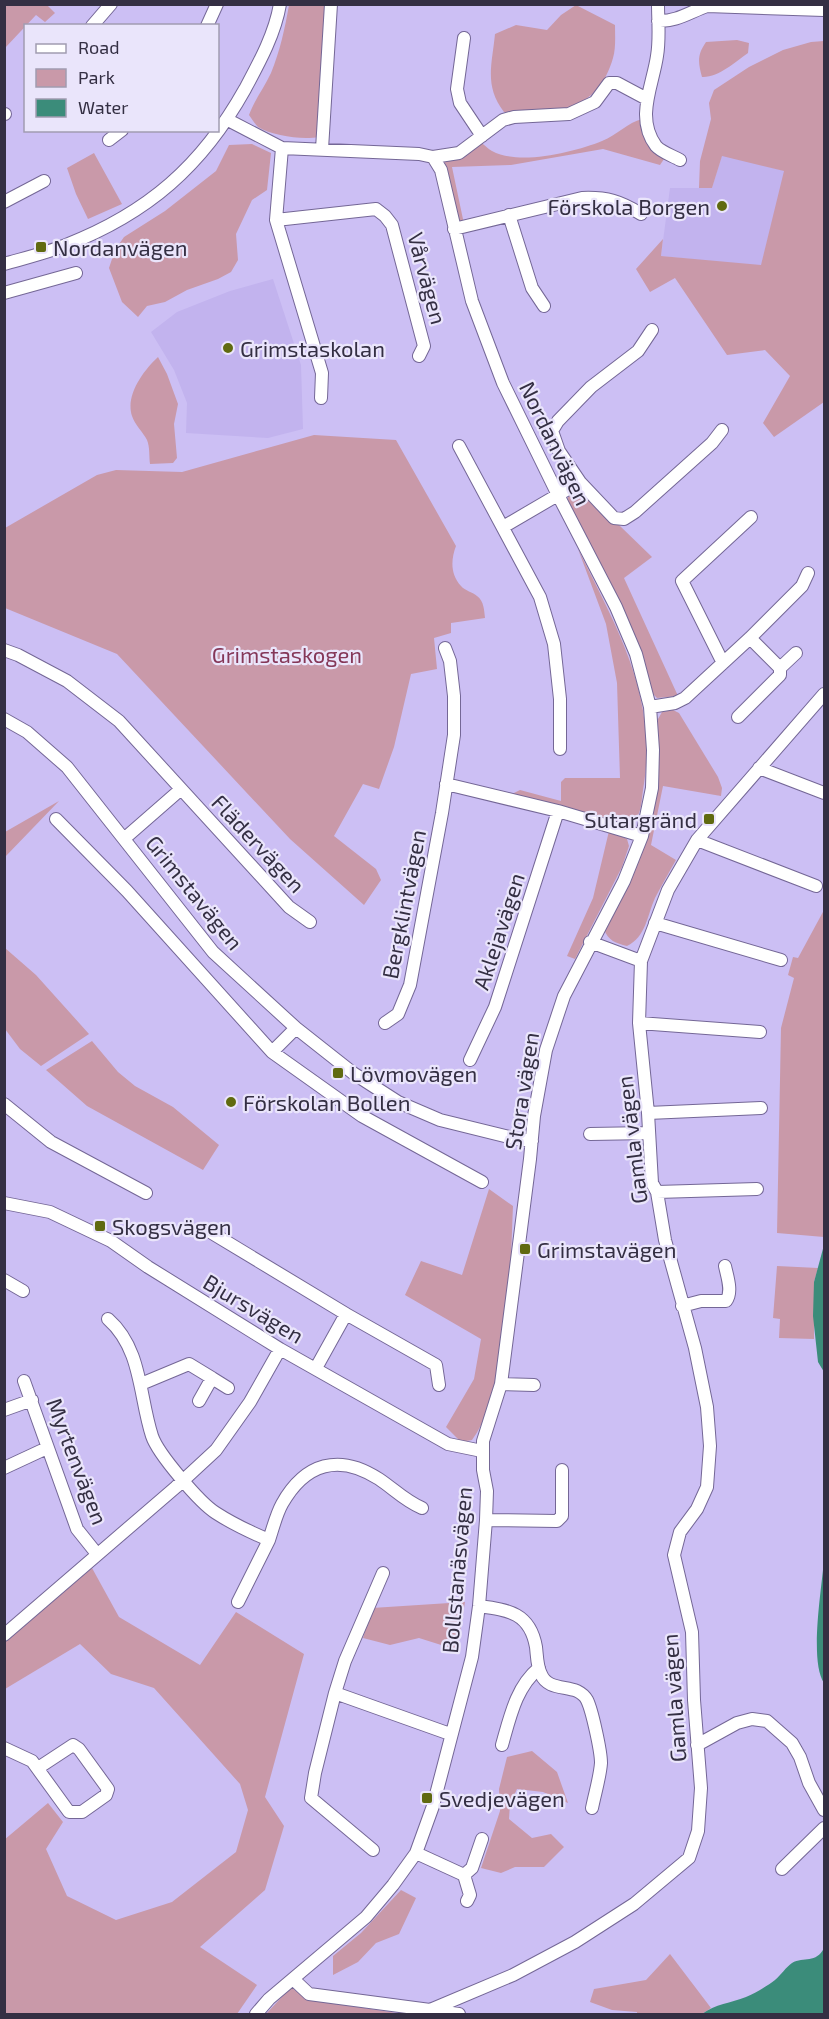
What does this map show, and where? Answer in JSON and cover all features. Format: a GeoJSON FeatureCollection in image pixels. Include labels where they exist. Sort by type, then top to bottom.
{"type":"FeatureCollection","features":[{"type":"Feature","properties":{"kind":"street"},"geometry":{"type":"LineString","coordinates":[[94,24],[111,4]]}},
{"type":"Feature","properties":{"kind":"street"},"geometry":{"type":"LineString","coordinates":[[208,24],[217,4]]}},
{"type":"Feature","properties":{"kind":"street"},"geometry":{"type":"LineString","coordinates":[[219,131],[228,120],[260,63],[280,4]]}},
{"type":"Feature","properties":{"kind":"street"},"geometry":{"type":"LineString","coordinates":[[322,148],[331,4]]}},
{"type":"Feature","properties":{"kind":"street"},"geometry":{"type":"LineString","coordinates":[[658,4],[658,55],[647,99],[646,117],[650,134],[657,148],[680,160]]}},
{"type":"Feature","properties":{"kind":"street"},"geometry":{"type":"LineString","coordinates":[[658,21],[672,21],[707,6],[825,10]]}},
{"type":"Feature","properties":{"kind":"street"},"geometry":{"type":"LineString","coordinates":[[464,38],[457,89],[460,103],[482,136]]}},
{"type":"Feature","properties":{"kind":"street"},"geometry":{"type":"LineString","coordinates":[[228,120],[282,148],[322,148],[419,154],[433,157],[459,153],[503,120],[514,117],[569,114],[595,102],[609,83],[617,83],[647,99]]}},
{"type":"Feature","properties":{"kind":"street"},"geometry":{"type":"LineString","coordinates":[[109,140],[119,132]]}},
{"type":"Feature","properties":{"kind":"street"},"geometry":{"type":"LineString","coordinates":[[4,264],[66,245],[135,212],[169,186],[218,132]]}},
{"type":"Feature","properties":{"kind":"street"},"geometry":{"type":"LineString","coordinates":[[282,148],[276,220],[322,373],[321,398]]}},
{"type":"Feature","properties":{"kind":"street","name":"Nordanvägen"},"geometry":{"type":"LineString","coordinates":[[433,157],[441,170],[472,302],[503,383],[616,607],[636,654],[650,707],[653,750],[652,788],[642,836],[624,881],[591,942]]}},
{"type":"Feature","properties":{"kind":"street"},"geometry":{"type":"LineString","coordinates":[[4,202],[44,181]]}},
{"type":"Feature","properties":{"kind":"street"},"geometry":{"type":"LineString","coordinates":[[454,229],[582,198],[601,197],[622,202],[641,214]]}},
{"type":"Feature","properties":{"kind":"street","name":"Vårvägen"},"geometry":{"type":"LineString","coordinates":[[276,220],[376,209],[385,216],[392,225],[424,346],[419,356]]}},
{"type":"Feature","properties":{"kind":"street"},"geometry":{"type":"LineString","coordinates":[[510,215],[532,288],[544,306]]}},
{"type":"Feature","properties":{"kind":"street"},"geometry":{"type":"LineString","coordinates":[[4,293],[76,273]]}},
{"type":"Feature","properties":{"kind":"street"},"geometry":{"type":"LineString","coordinates":[[652,330],[638,351],[591,387],[558,421],[552,431],[559,451],[580,482],[614,518],[624,519],[636,512],[712,444],[722,430]]}},
{"type":"Feature","properties":{"kind":"street"},"geometry":{"type":"LineString","coordinates":[[459,446],[540,597],[554,645],[560,699],[560,749]]}},
{"type":"Feature","properties":{"kind":"street"},"geometry":{"type":"LineString","coordinates":[[503,527],[580,482]]}},
{"type":"Feature","properties":{"kind":"street"},"geometry":{"type":"LineString","coordinates":[[723,663],[682,581],[751,517]]}},
{"type":"Feature","properties":{"kind":"street"},"geometry":{"type":"LineString","coordinates":[[650,707],[675,703],[685,698],[802,586],[808,573]]}},
{"type":"Feature","properties":{"kind":"street"},"geometry":{"type":"LineString","coordinates":[[738,717],[780,675],[780,668],[750,638]]}},
{"type":"Feature","properties":{"kind":"street","name":"Bergklintvägen"},"geometry":{"type":"LineString","coordinates":[[385,1023],[398,1014],[410,985],[446,784],[453,735],[454,696],[450,661],[445,648]]}},
{"type":"Feature","properties":{"kind":"street","name":"Flädervägen"},"geometry":{"type":"LineString","coordinates":[[4,650],[67,681],[119,721],[289,907],[310,922]]}},
{"type":"Feature","properties":{"kind":"street"},"geometry":{"type":"LineString","coordinates":[[780,668],[796,653]]}},
{"type":"Feature","properties":{"kind":"street"},"geometry":{"type":"LineString","coordinates":[[591,942],[641,961],[668,890],[697,840],[822,700]]}},
{"type":"Feature","properties":{"kind":"street","name":"Grimstavägen"},"geometry":{"type":"LineString","coordinates":[[4,719],[27,732],[67,766],[213,952],[296,1028],[353,1073],[398,1102],[440,1120],[532,1141]]}},
{"type":"Feature","properties":{"kind":"street"},"geometry":{"type":"LineString","coordinates":[[759,768],[825,793]]}},
{"type":"Feature","properties":{"kind":"street"},"geometry":{"type":"LineString","coordinates":[[446,784],[558,811],[642,836]]}},
{"type":"Feature","properties":{"kind":"street","name":"Flädervägen"},"geometry":{"type":"LineString","coordinates":[[125,838],[180,790]]}},
{"type":"Feature","properties":{"kind":"street","name":"Aklejavägen"},"geometry":{"type":"LineString","coordinates":[[470,1060],[495,1007],[558,811]]}},
{"type":"Feature","properties":{"kind":"street"},"geometry":{"type":"LineString","coordinates":[[56,819],[127,891],[272,1052],[362,1116],[482,1182]]}},
{"type":"Feature","properties":{"kind":"street"},"geometry":{"type":"LineString","coordinates":[[697,840],[816,886]]}},
{"type":"Feature","properties":{"kind":"street"},"geometry":{"type":"LineString","coordinates":[[655,922],[781,960]]}},
{"type":"Feature","properties":{"kind":"street","name":"Stora vägen"},"geometry":{"type":"LineString","coordinates":[[482,1451],[501,1384],[539,1083],[553,1023],[591,942]]}},
{"type":"Feature","properties":{"kind":"street","name":"Gamla vägen"},"geometry":{"type":"LineString","coordinates":[[430,2010],[513,1975],[575,1942],[634,1904],[689,1858],[698,1831],[700,1788],[692,1632],[674,1555],[680,1532],[697,1509],[707,1487],[710,1446],[707,1407],[695,1348],[665,1240],[657,1191],[652,1183],[639,1023],[641,961]]}},
{"type":"Feature","properties":{"kind":"street"},"geometry":{"type":"LineString","coordinates":[[639,1023],[759,1032]]}},
{"type":"Feature","properties":{"kind":"street"},"geometry":{"type":"LineString","coordinates":[[272,1052],[296,1028]]}},
{"type":"Feature","properties":{"kind":"street"},"geometry":{"type":"LineString","coordinates":[[4,1104],[51,1142],[146,1193]]}},
{"type":"Feature","properties":{"kind":"street"},"geometry":{"type":"LineString","coordinates":[[648,1113],[761,1108]]}},
{"type":"Feature","properties":{"kind":"street"},"geometry":{"type":"LineString","coordinates":[[590,1134],[649,1133]]}},
{"type":"Feature","properties":{"kind":"street"},"geometry":{"type":"LineString","coordinates":[[657,1191],[757,1189]]}},
{"type":"Feature","properties":{"kind":"street","name":"Bjursvägen"},"geometry":{"type":"LineString","coordinates":[[4,1203],[50,1212],[111,1242],[280,1349],[448,1444],[482,1451]]}},
{"type":"Feature","properties":{"kind":"street"},"geometry":{"type":"LineString","coordinates":[[212,1233],[436,1365],[438,1385]]}},
{"type":"Feature","properties":{"kind":"street"},"geometry":{"type":"LineString","coordinates":[[682,1306],[701,1301],[726,1301],[730,1292],[725,1266]]}},
{"type":"Feature","properties":{"kind":"street"},"geometry":{"type":"LineString","coordinates":[[4,1280],[23,1291]]}},
{"type":"Feature","properties":{"kind":"street"},"geometry":{"type":"LineString","coordinates":[[316,1368],[346,1314]]}},
{"type":"Feature","properties":{"kind":"street"},"geometry":{"type":"LineString","coordinates":[[108,1318],[121,1330],[136,1364],[153,1437],[164,1457],[214,1512],[246,1531],[269,1540]]}},
{"type":"Feature","properties":{"kind":"street"},"geometry":{"type":"LineString","coordinates":[[4,1635],[184,1481],[216,1450],[250,1402],[280,1349]]}},
{"type":"Feature","properties":{"kind":"street"},"geometry":{"type":"LineString","coordinates":[[141,1384],[189,1364],[228,1388]]}},
{"type":"Feature","properties":{"kind":"street"},"geometry":{"type":"LineString","coordinates":[[199,1401],[212,1378]]}},
{"type":"Feature","properties":{"kind":"street","name":"Myrtenvägen"},"geometry":{"type":"LineString","coordinates":[[24,1381],[77,1529],[97,1554]]}},
{"type":"Feature","properties":{"kind":"street"},"geometry":{"type":"LineString","coordinates":[[501,1384],[534,1384]]}},
{"type":"Feature","properties":{"kind":"street"},"geometry":{"type":"LineString","coordinates":[[4,1410],[32,1400]]}},
{"type":"Feature","properties":{"kind":"street"},"geometry":{"type":"LineString","coordinates":[[4,1468],[47,1448]]}},
{"type":"Feature","properties":{"kind":"street","name":"Bollstanäsvägen"},"geometry":{"type":"LineString","coordinates":[[256,2014],[269,1999],[366,1917],[416,1853],[433,1806],[472,1657],[479,1606],[488,1491],[482,1451]]}},
{"type":"Feature","properties":{"kind":"street"},"geometry":{"type":"LineString","coordinates":[[238,1602],[269,1540],[282,1505],[300,1480],[321,1467],[343,1463],[378,1478],[408,1502],[422,1508]]}},
{"type":"Feature","properties":{"kind":"street"},"geometry":{"type":"LineString","coordinates":[[486,1520],[557,1521],[562,1516],[562,1470]]}},
{"type":"Feature","properties":{"kind":"street"},"geometry":{"type":"LineString","coordinates":[[373,1850],[311,1797],[335,1693],[345,1661],[383,1573]]}},
{"type":"Feature","properties":{"kind":"street"},"geometry":{"type":"LineString","coordinates":[[479,1606],[518,1614],[529,1626],[534,1638],[539,1668],[547,1683],[577,1691],[586,1697],[591,1709],[601,1762],[592,1808]]}},
{"type":"Feature","properties":{"kind":"street"},"geometry":{"type":"LineString","coordinates":[[502,1745],[524,1682],[539,1668]]}},
{"type":"Feature","properties":{"kind":"street"},"geometry":{"type":"LineString","coordinates":[[335,1693],[450,1734]]}},
{"type":"Feature","properties":{"kind":"street"},"geometry":{"type":"LineString","coordinates":[[697,1745],[737,1723],[752,1719],[767,1721],[792,1743],[800,1756],[809,1783],[825,1810]]}},
{"type":"Feature","properties":{"kind":"street"},"geometry":{"type":"LineString","coordinates":[[4,1748],[32,1761],[69,1812],[82,1812],[106,1795],[108,1788],[79,1749],[73,1746],[38,1768]]}},
{"type":"Feature","properties":{"kind":"street"},"geometry":{"type":"LineString","coordinates":[[782,1869],[825,1828]]}},
{"type":"Feature","properties":{"kind":"street"},"geometry":{"type":"LineString","coordinates":[[464,1875],[472,1868],[482,1839]]}},
{"type":"Feature","properties":{"kind":"street"},"geometry":{"type":"LineString","coordinates":[[416,1853],[464,1875],[470,1894],[467,1901]]}},
{"type":"Feature","properties":{"kind":"street"},"geometry":{"type":"LineString","coordinates":[[293,1978],[309,1994],[459,2014]]}},
{"type":"Feature","properties":{"kind":"shaded area","name":"Förskola Borgen"},"geometry":{"type":"Polygon","coordinates":[[[722,155],[785,171],[761,266],[661,256],[670,188],[712,188],[722,155]]]}},
{"type":"Feature","properties":{"kind":"shaded area","name":"Grimstaskolan"},"geometry":{"type":"Polygon","coordinates":[[[273,279],[301,365],[303,429],[268,438],[186,433],[187,403],[174,370],[151,332],[177,312],[230,291],[273,279]]]}},
{"type":"Feature","properties":{"kind":"green space"},"geometry":{"type":"Polygon","coordinates":[[[5,4],[47,5],[55,13],[45,22],[36,15],[28,24],[24,24],[24,28],[5,48],[5,4]]]}},
{"type":"Feature","properties":{"kind":"green space"},"geometry":{"type":"Polygon","coordinates":[[[289,5],[328,5],[319,137],[296,138],[271,133],[258,127],[249,115],[274,65],[289,5]]]}},
{"type":"Feature","properties":{"kind":"green space"},"geometry":{"type":"Polygon","coordinates":[[[576,5],[615,25],[614,54],[606,76],[596,90],[584,100],[571,106],[539,112],[504,112],[492,84],[491,65],[495,34],[516,25],[547,30],[561,15],[576,5]]]}},
{"type":"Feature","properties":{"kind":"green space"},"geometry":{"type":"Polygon","coordinates":[[[737,40],[749,43],[748,53],[720,72],[702,77],[699,59],[706,42],[737,40]]]}},
{"type":"Feature","properties":{"kind":"green space"},"geometry":{"type":"Polygon","coordinates":[[[824,41],[824,402],[774,437],[763,423],[790,376],[765,350],[727,355],[675,278],[650,292],[636,269],[663,239],[661,256],[761,265],[784,171],[722,156],[712,188],[699,188],[700,161],[711,119],[709,103],[714,90],[749,67],[783,50],[811,42],[824,41]]]}},
{"type":"Feature","properties":{"kind":"green space"},"geometry":{"type":"Polygon","coordinates":[[[643,119],[666,156],[660,165],[603,149],[511,165],[452,167],[464,224],[459,221],[444,164],[445,160],[481,143],[492,151],[517,157],[562,153],[602,141],[643,119]]]}},
{"type":"Feature","properties":{"kind":"green space"},"geometry":{"type":"Polygon","coordinates":[[[252,144],[271,153],[267,190],[252,200],[236,234],[238,260],[231,272],[187,290],[165,302],[147,306],[138,317],[122,302],[109,268],[115,250],[124,237],[165,211],[216,171],[229,145],[252,144]]]}},
{"type":"Feature","properties":{"kind":"green space"},"geometry":{"type":"Polygon","coordinates":[[[94,153],[122,204],[88,219],[67,168],[94,153]]]}},
{"type":"Feature","properties":{"kind":"green space"},"geometry":{"type":"Polygon","coordinates":[[[158,357],[178,404],[174,424],[177,458],[173,463],[150,464],[148,443],[132,416],[131,400],[142,376],[158,357]]]}},
{"type":"Feature","properties":{"kind":"green space","name":"Grimstaskogen"},"geometry":{"type":"Polygon","coordinates":[[[314,435],[396,440],[456,546],[452,561],[457,581],[481,600],[485,618],[451,623],[451,633],[434,638],[437,669],[411,674],[394,747],[379,789],[363,784],[334,836],[376,869],[381,880],[364,905],[290,839],[117,654],[5,608],[5,528],[97,475],[116,470],[182,472],[314,435]]]}},
{"type":"Feature","properties":{"kind":"green space"},"geometry":{"type":"Polygon","coordinates":[[[580,492],[608,521],[619,525],[652,557],[624,578],[678,696],[657,698],[651,692],[566,502],[568,497],[580,492]]]}},
{"type":"Feature","properties":{"kind":"green space"},"geometry":{"type":"Polygon","coordinates":[[[578,549],[620,636],[640,694],[645,725],[646,756],[642,801],[636,819],[627,824],[512,794],[520,790],[561,801],[561,782],[565,778],[620,778],[617,683],[606,624],[578,549]]]}},
{"type":"Feature","properties":{"kind":"green space"},"geometry":{"type":"Polygon","coordinates":[[[673,710],[679,713],[718,777],[722,788],[721,796],[663,786],[651,845],[676,860],[655,898],[642,932],[627,946],[610,939],[604,929],[623,894],[646,841],[658,783],[658,719],[662,712],[673,710]]]}},
{"type":"Feature","properties":{"kind":"green space"},"geometry":{"type":"Polygon","coordinates":[[[59,801],[5,857],[5,832],[59,801]]]}},
{"type":"Feature","properties":{"kind":"green space"},"geometry":{"type":"Polygon","coordinates":[[[609,831],[627,839],[629,846],[622,867],[575,959],[567,956],[593,898],[609,831]]]}},
{"type":"Feature","properties":{"kind":"green space"},"geometry":{"type":"Polygon","coordinates":[[[824,910],[824,1237],[777,1233],[781,1028],[794,978],[788,975],[793,957],[798,958],[824,910]]]}},
{"type":"Feature","properties":{"kind":"green space"},"geometry":{"type":"Polygon","coordinates":[[[5,948],[36,975],[89,1034],[41,1066],[20,1049],[5,1029],[5,948]]]}},
{"type":"Feature","properties":{"kind":"green space"},"geometry":{"type":"Polygon","coordinates":[[[92,1041],[118,1072],[135,1086],[173,1107],[219,1145],[203,1170],[87,1106],[46,1070],[92,1041]]]}},
{"type":"Feature","properties":{"kind":"green space"},"geometry":{"type":"Polygon","coordinates":[[[489,1189],[513,1206],[506,1328],[494,1390],[485,1417],[472,1440],[461,1442],[446,1427],[474,1379],[481,1339],[405,1295],[421,1261],[462,1275],[489,1189]]]}},
{"type":"Feature","properties":{"kind":"green space"},"geometry":{"type":"Polygon","coordinates":[[[777,1266],[818,1268],[814,1282],[814,1339],[779,1338],[780,1319],[773,1318],[777,1266]]]}},
{"type":"Feature","properties":{"kind":"green space"},"geometry":{"type":"Polygon","coordinates":[[[92,1568],[119,1617],[200,1665],[236,1612],[304,1654],[265,1797],[284,1826],[265,1890],[200,1947],[257,1985],[237,2014],[5,2014],[4,1840],[48,1803],[63,1822],[46,1849],[67,1896],[116,1920],[172,1902],[236,1852],[248,1810],[240,1784],[154,1688],[111,1674],[80,1644],[5,1689],[5,1639],[92,1568]]]}},
{"type":"Feature","properties":{"kind":"green space"},"geometry":{"type":"Polygon","coordinates":[[[465,1602],[457,1650],[419,1638],[390,1645],[363,1638],[372,1608],[465,1602]]]}},
{"type":"Feature","properties":{"kind":"green space"},"geometry":{"type":"Polygon","coordinates":[[[532,1751],[557,1772],[568,1803],[543,1792],[517,1789],[510,1804],[509,1819],[532,1838],[551,1834],[564,1847],[544,1867],[515,1867],[501,1873],[481,1868],[500,1811],[499,1789],[507,1757],[532,1751]]]}},
{"type":"Feature","properties":{"kind":"green space"},"geometry":{"type":"Polygon","coordinates":[[[401,1890],[416,1898],[399,1934],[376,1943],[358,1962],[333,1975],[333,1956],[361,1933],[401,1890]]]}},
{"type":"Feature","properties":{"kind":"green space"},"geometry":{"type":"Polygon","coordinates":[[[670,1954],[711,2008],[702,2014],[637,2014],[637,2012],[612,2010],[590,2002],[594,1989],[646,1980],[670,1954]]]}},
{"type":"Feature","properties":{"kind":"green space"},"geometry":{"type":"Polygon","coordinates":[[[291,1987],[306,1999],[403,2014],[266,2014],[291,1987]]]}},
{"type":"Feature","properties":{"kind":"water"},"geometry":{"type":"Polygon","coordinates":[[[824,1245],[824,1372],[818,1362],[813,1316],[814,1282],[824,1245]]]}},
{"type":"Feature","properties":{"kind":"water"},"geometry":{"type":"Polygon","coordinates":[[[824,1559],[824,1683],[817,1658],[817,1641],[824,1559]]]}},
{"type":"Feature","properties":{"kind":"water"},"geometry":{"type":"Polygon","coordinates":[[[824,1948],[824,2014],[702,2014],[712,2008],[746,1997],[775,1980],[792,1963],[814,1958],[824,1948]]]}},
{"type":"Feature","properties":{"kind":"place","name":"Förskola Borgen"},"geometry":{"type":"Point","coordinates":[722,206]}},
{"type":"Feature","properties":{"kind":"place","name":"Nordanvägen"},"geometry":{"type":"Point","coordinates":[41,247]}},
{"type":"Feature","properties":{"kind":"place","name":"Grimstaskolan"},"geometry":{"type":"Point","coordinates":[228,348]}},
{"type":"Feature","properties":{"kind":"place","name":"Sutargränd"},"geometry":{"type":"Point","coordinates":[709,819]}},
{"type":"Feature","properties":{"kind":"place","name":"Lövmovägen"},"geometry":{"type":"Point","coordinates":[338,1073]}},
{"type":"Feature","properties":{"kind":"place","name":"Förskolan Bollen"},"geometry":{"type":"Point","coordinates":[231,1102]}},
{"type":"Feature","properties":{"kind":"place","name":"Skogsvägen"},"geometry":{"type":"Point","coordinates":[100,1226]}},
{"type":"Feature","properties":{"kind":"place","name":"Grimstavägen"},"geometry":{"type":"Point","coordinates":[525,1249]}},
{"type":"Feature","properties":{"kind":"place","name":"Svedjevägen"},"geometry":{"type":"Point","coordinates":[427,1798]}}]}
